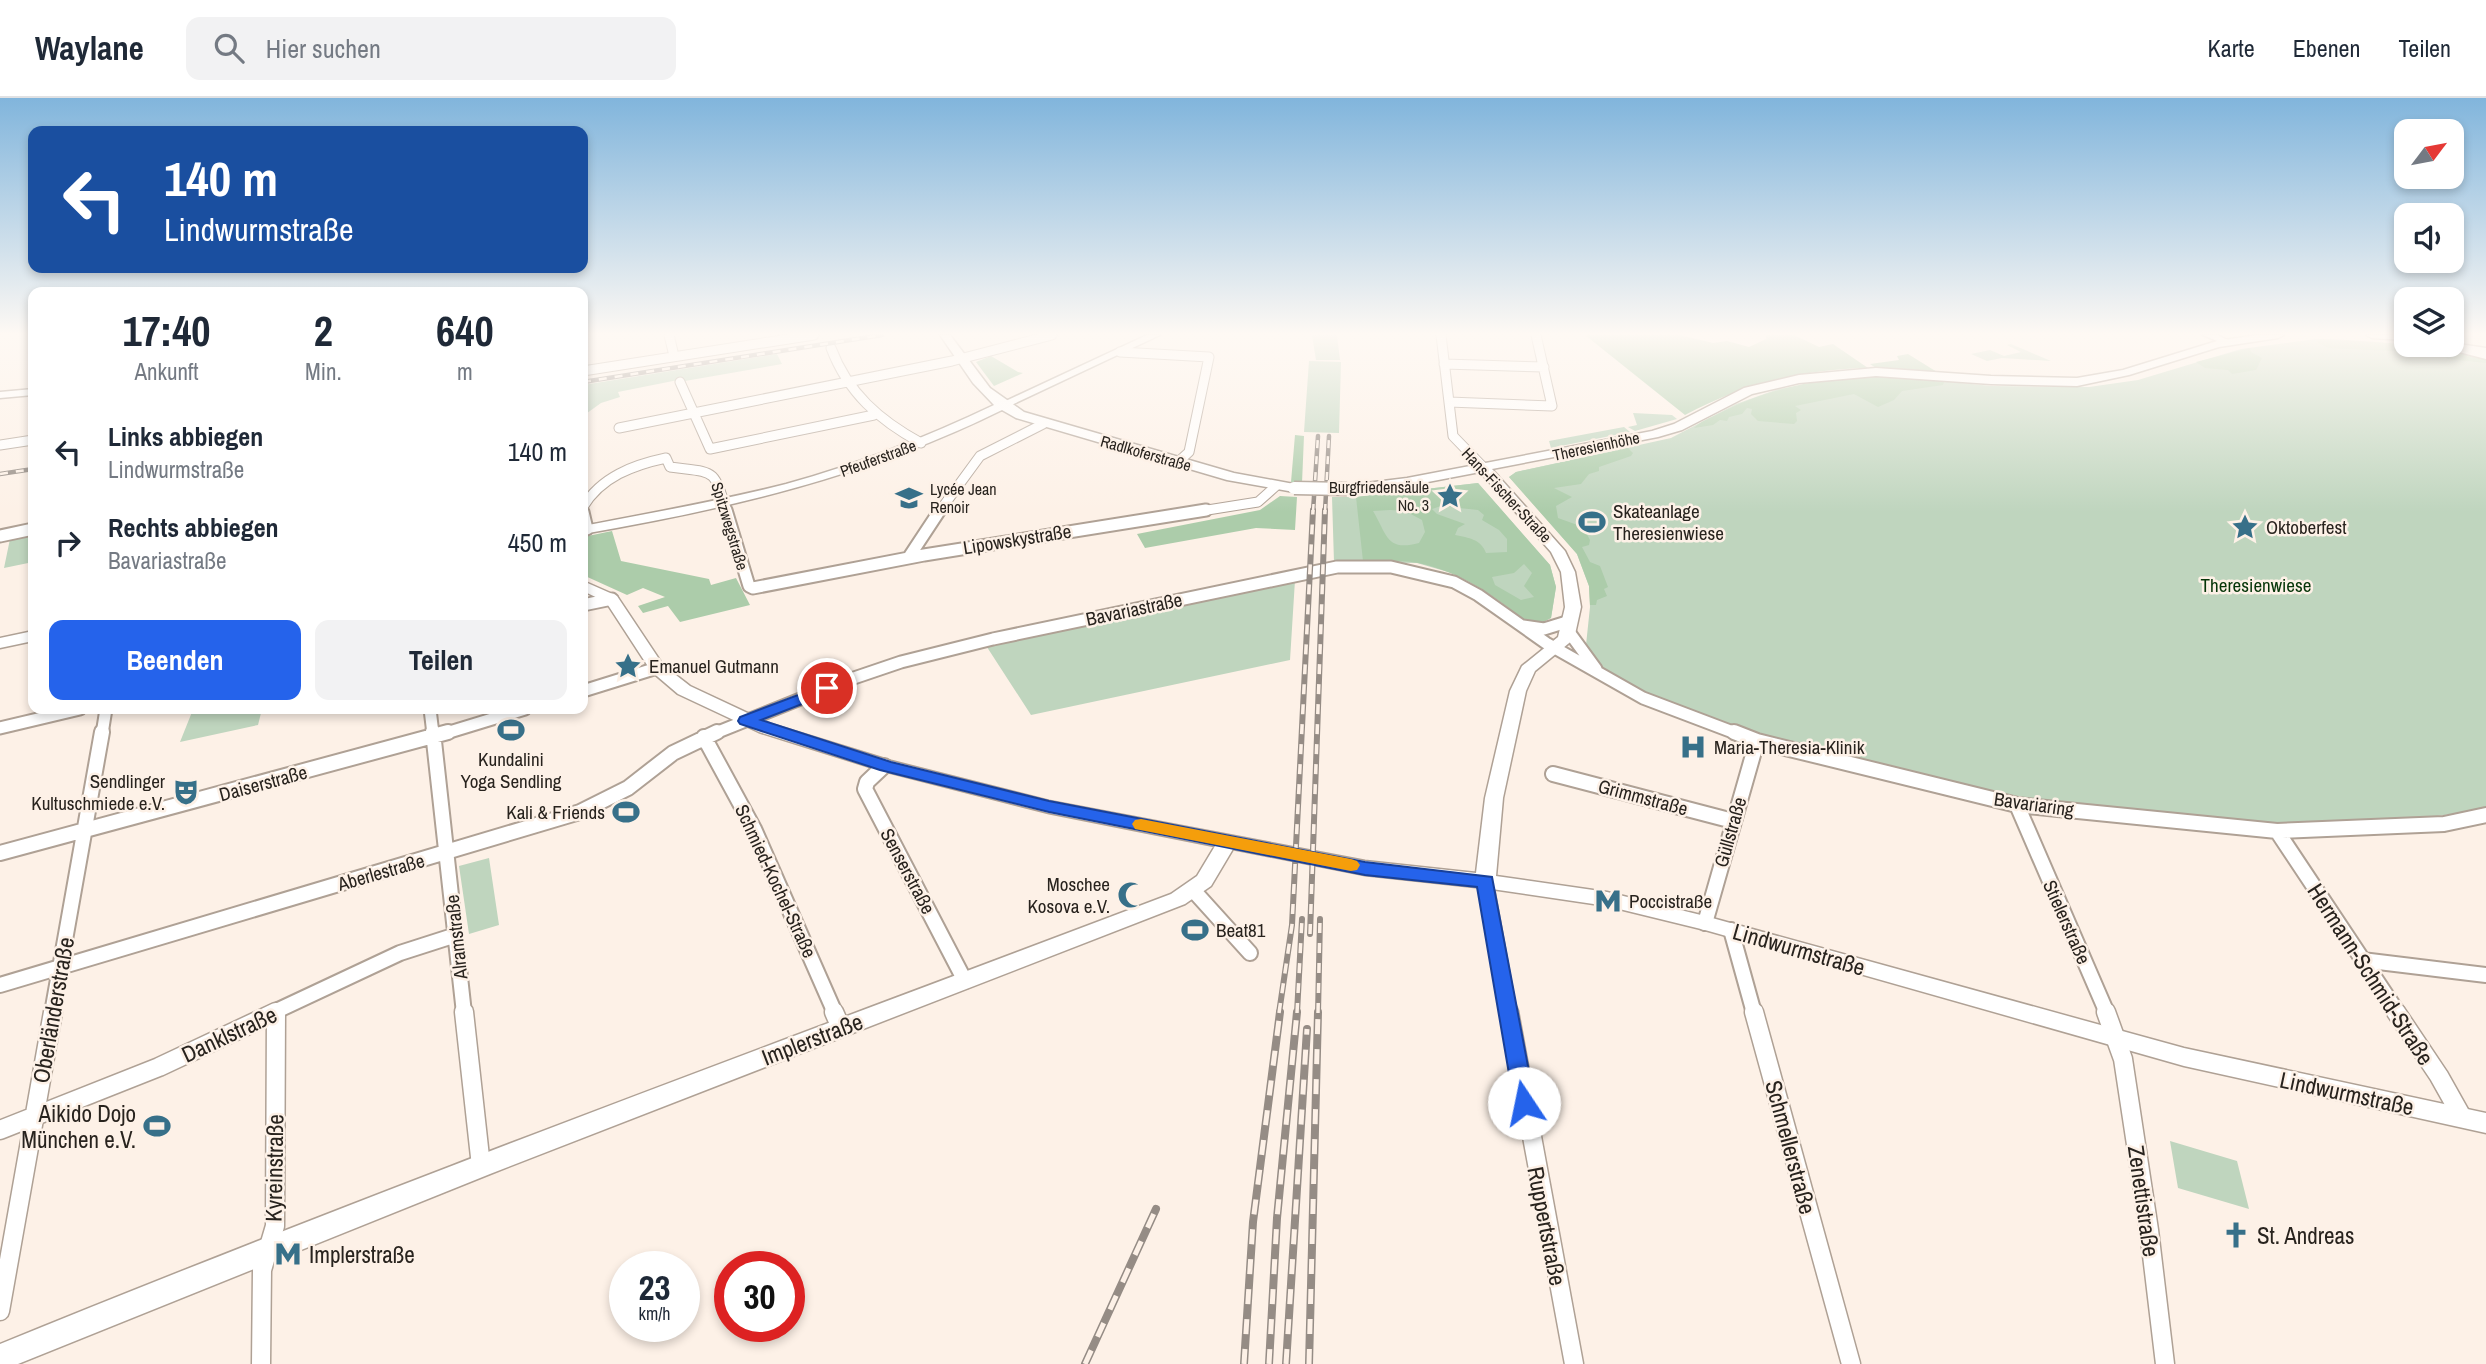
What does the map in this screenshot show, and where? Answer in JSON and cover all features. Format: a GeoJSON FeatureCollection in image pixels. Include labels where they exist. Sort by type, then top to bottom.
{"type":"FeatureCollection","features":[{"type":"Feature","properties":{"kind":"main road"},"geometry":{"type":"LineString","coordinates":[[987,394],[1001,406]]}},
{"type":"Feature","properties":{"kind":"main road","name":"Theresienhöhe"},"geometry":{"type":"LineString","coordinates":[[1484,468],[1669,430],[1744,394]]}},
{"type":"Feature","properties":{"kind":"main road","name":"Radlkoferstraße"},"geometry":{"type":"LineString","coordinates":[[1001,406],[1043,424],[1276,486],[1372,488],[1484,468]]}},
{"type":"Feature","properties":{"kind":"main road","name":"Pfeuferstraße"},"geometry":{"type":"LineString","coordinates":[[588,529],[723,503],[857,467],[921,443],[1001,406]]}},
{"type":"Feature","properties":{"kind":"main road","name":"Hans-Fischer-Straße"},"geometry":{"type":"LineString","coordinates":[[1484,468],[1541,530],[1564,562],[1572,594],[1570,626]]}},
{"type":"Feature","properties":{"kind":"main road"},"geometry":{"type":"LineString","coordinates":[[588,587],[612,599]]}},
{"type":"Feature","properties":{"kind":"main road","name":"Lindwurmstraße"},"geometry":{"type":"LineString","coordinates":[[612,599],[657,667],[684,690],[746,721],[884,766],[1103,818],[1223,850],[1365,869],[1485,881],[1607,899],[1731,930],[2116,1039],[2255,1074],[2486,1123]]}},
{"type":"Feature","properties":{"kind":"main road"},"geometry":{"type":"LineString","coordinates":[[1485,881],[1494,798],[1518,691],[1528,669],[1556,649],[1570,626]]}},
{"type":"Feature","properties":{"kind":"main road"},"geometry":{"type":"LineString","coordinates":[[0,643],[28,637]]}},
{"type":"Feature","properties":{"kind":"main road","name":"Implerstraße"},"geometry":{"type":"LineString","coordinates":[[0,1358],[481,1166],[1160,906],[1194,890],[1211,876],[1223,850]]}},
{"type":"Feature","properties":{"kind":"street"},"geometry":{"type":"LineString","coordinates":[[685,394],[710,449],[874,415]]}},
{"type":"Feature","properties":{"kind":"street"},"geometry":{"type":"LineString","coordinates":[[619,428],[788,394]]}},
{"type":"Feature","properties":{"kind":"street"},"geometry":{"type":"LineString","coordinates":[[858,394],[874,415],[921,443]]}},
{"type":"Feature","properties":{"kind":"street","name":"Pfeuferstraße"},"geometry":{"type":"LineString","coordinates":[[1001,406],[1027,394]]}},
{"type":"Feature","properties":{"kind":"street"},"geometry":{"type":"LineString","coordinates":[[1178,462],[1189,452],[1201,394]]}},
{"type":"Feature","properties":{"kind":"street","name":"Hans-Fischer-Straße"},"geometry":{"type":"LineString","coordinates":[[1448,394],[1453,436],[1484,468]]}},
{"type":"Feature","properties":{"kind":"street"},"geometry":{"type":"LineString","coordinates":[[1449,402],[1552,406],[1550,394]]}},
{"type":"Feature","properties":{"kind":"street"},"geometry":{"type":"LineString","coordinates":[[909,557],[958,483],[980,456],[1043,424]]}},
{"type":"Feature","properties":{"kind":"street"},"geometry":{"type":"LineString","coordinates":[[0,445],[28,441]]}},
{"type":"Feature","properties":{"kind":"street","name":"Spitzwegstraße"},"geometry":{"type":"LineString","coordinates":[[588,500],[594,489],[607,479],[666,458],[670,467],[711,472],[716,477],[749,586],[753,588]]}},
{"type":"Feature","properties":{"kind":"street","name":"Lipowskystraße"},"geometry":{"type":"LineString","coordinates":[[753,588],[909,557],[1258,502],[1276,486]]}},
{"type":"Feature","properties":{"kind":"street"},"geometry":{"type":"LineString","coordinates":[[0,536],[28,530]]}},
{"type":"Feature","properties":{"kind":"street","name":"Bavariastraße"},"geometry":{"type":"LineString","coordinates":[[746,721],[845,681],[953,648],[1337,567],[1391,567],[1438,577],[1478,595],[1556,649]]}},
{"type":"Feature","properties":{"kind":"street"},"geometry":{"type":"LineString","coordinates":[[588,604],[612,599]]}},
{"type":"Feature","properties":{"kind":"street"},"geometry":{"type":"LineString","coordinates":[[1520,625],[1544,629],[1570,626]]}},
{"type":"Feature","properties":{"kind":"street","name":"Bavariaring"},"geometry":{"type":"LineString","coordinates":[[1570,626],[1601,675]]}},
{"type":"Feature","properties":{"kind":"street","name":"Bavariaring"},"geometry":{"type":"LineString","coordinates":[[1556,649],[1643,698],[1758,741],[2017,805],[2277,831],[2444,824],[2486,815]]}},
{"type":"Feature","properties":{"kind":"street"},"geometry":{"type":"LineString","coordinates":[[588,689],[657,667]]}},
{"type":"Feature","properties":{"kind":"street"},"geometry":{"type":"LineString","coordinates":[[0,728],[59,714]]}},
{"type":"Feature","properties":{"kind":"street","name":"Oberländerstraße"},"geometry":{"type":"LineString","coordinates":[[0,1311],[105,714]]}},
{"type":"Feature","properties":{"kind":"street","name":"Alramstraße"},"geometry":{"type":"LineString","coordinates":[[431,714],[481,1166]]}},
{"type":"Feature","properties":{"kind":"street","name":"Daiserstraße"},"geometry":{"type":"LineString","coordinates":[[0,853],[433,737],[509,714]]}},
{"type":"Feature","properties":{"kind":"street","name":"Aberlestraße"},"geometry":{"type":"LineString","coordinates":[[0,985],[447,853],[591,807],[628,788],[673,753],[704,737],[746,721]]}},
{"type":"Feature","properties":{"kind":"street","name":"Schmied-Kochel-Straße"},"geometry":{"type":"LineString","coordinates":[[704,737],[754,829],[841,1028]]}},
{"type":"Feature","properties":{"kind":"street","name":"Güllstraße"},"geometry":{"type":"LineString","coordinates":[[1705,923],[1758,741]]}},
{"type":"Feature","properties":{"kind":"street","name":"Senserstraße"},"geometry":{"type":"LineString","coordinates":[[884,766],[867,782],[865,789],[965,981]]}},
{"type":"Feature","properties":{"kind":"street","name":"Grimmstraße"},"geometry":{"type":"LineString","coordinates":[[1553,774],[1733,821]]}},
{"type":"Feature","properties":{"kind":"street","name":"Stielerstraße"},"geometry":{"type":"LineString","coordinates":[[2017,805],[2116,1039]]}},
{"type":"Feature","properties":{"kind":"street","name":"Hermann-Schmid-Straße"},"geometry":{"type":"LineString","coordinates":[[2277,831],[2439,1076],[2462,1118]]}},
{"type":"Feature","properties":{"kind":"street","name":"Ruppertstraße"},"geometry":{"type":"LineString","coordinates":[[1485,881],[1574,1364]]}},
{"type":"Feature","properties":{"kind":"street"},"geometry":{"type":"LineString","coordinates":[[1194,890],[1250,953]]}},
{"type":"Feature","properties":{"kind":"street","name":"Schmellerstraße"},"geometry":{"type":"LineString","coordinates":[[1731,930],[1851,1364]]}},
{"type":"Feature","properties":{"kind":"street","name":"Danklstraße"},"geometry":{"type":"LineString","coordinates":[[0,1130],[159,1067],[400,953],[456,935]]}},
{"type":"Feature","properties":{"kind":"street"},"geometry":{"type":"LineString","coordinates":[[2362,960],[2486,975]]}},
{"type":"Feature","properties":{"kind":"street","name":"Kyreinstraße"},"geometry":{"type":"LineString","coordinates":[[261,1364],[262,1270],[275,1226],[276,1012]]}},
{"type":"Feature","properties":{"kind":"street","name":"Zenettistraße"},"geometry":{"type":"LineString","coordinates":[[2116,1039],[2123,1059],[2148,1222],[2165,1364]]}},
{"type":"Feature","properties":{"kind":"green space"},"geometry":{"type":"Polygon","coordinates":[[[588,394],[619,394],[620,397],[601,403],[588,412],[588,394]]]}},
{"type":"Feature","properties":{"kind":"green space"},"geometry":{"type":"Polygon","coordinates":[[[1307,394],[1340,394],[1339,433],[1304,432],[1307,394]]]}},
{"type":"Feature","properties":{"kind":"green space"},"geometry":{"type":"Polygon","coordinates":[[[1659,394],[1732,394],[1707,404],[1685,415],[1659,394]]]}},
{"type":"Feature","properties":{"kind":"green space","name":"Theresienwiese"},"geometry":{"type":"Polygon","coordinates":[[[1764,394],[2486,394],[2486,808],[2402,820],[2316,824],[2187,818],[2071,805],[1998,792],[1997,795],[1779,744],[1653,697],[1607,673],[1598,664],[1586,645],[1589,586],[1577,554],[1509,477],[1516,472],[1671,438],[1736,404],[1764,394]]]}},
{"type":"Feature","properties":{"kind":"green space"},"geometry":{"type":"Polygon","coordinates":[[[1765,394],[1854,394],[1795,406],[1801,410],[1796,413],[1797,421],[1794,424],[1758,421],[1751,414],[1752,409],[1747,408],[1742,414],[1729,417],[1727,421],[1720,420],[1713,425],[1694,428],[1765,394]]]}},
{"type":"Feature","properties":{"kind":"green space"},"geometry":{"type":"Polygon","coordinates":[[[1854,394],[1899,394],[1894,400],[1878,407],[1854,394]]]}},
{"type":"Feature","properties":{"kind":"green space"},"geometry":{"type":"Polygon","coordinates":[[[1633,413],[1672,415],[1677,419],[1635,431],[1628,427],[1637,425],[1633,413]]]}},
{"type":"Feature","properties":{"kind":"green space"},"geometry":{"type":"Polygon","coordinates":[[[1624,427],[1630,432],[1551,448],[1549,441],[1624,427]]]}},
{"type":"Feature","properties":{"kind":"green space"},"geometry":{"type":"Polygon","coordinates":[[[1295,435],[1304,436],[1302,483],[1291,482],[1295,435]]]}},
{"type":"Feature","properties":{"kind":"green space"},"geometry":{"type":"Polygon","coordinates":[[[1628,448],[1633,453],[1631,456],[1599,467],[1599,471],[1589,474],[1581,484],[1554,488],[1572,497],[1556,506],[1558,518],[1583,527],[1590,540],[1589,545],[1582,547],[1590,562],[1600,566],[1608,587],[1604,589],[1607,596],[1597,600],[1596,605],[1590,605],[1589,586],[1577,554],[1509,477],[1516,472],[1628,448]]]}},
{"type":"Feature","properties":{"kind":"green space"},"geometry":{"type":"Polygon","coordinates":[[[1478,483],[1550,565],[1556,587],[1551,618],[1543,622],[1462,576],[1417,563],[1334,562],[1332,497],[1356,497],[1478,483]]]}},
{"type":"Feature","properties":{"kind":"green space"},"geometry":{"type":"Polygon","coordinates":[[[1478,483],[1550,565],[1556,587],[1551,618],[1543,622],[1528,623],[1477,586],[1434,567],[1405,561],[1363,561],[1356,497],[1478,483]],[[1441,506],[1432,509],[1437,514],[1465,524],[1458,528],[1455,535],[1478,542],[1486,553],[1507,552],[1507,539],[1499,530],[1482,520],[1484,515],[1478,510],[1441,506]],[[1373,511],[1389,539],[1400,545],[1419,543],[1425,532],[1422,520],[1405,511],[1373,511]],[[1524,564],[1514,573],[1492,577],[1495,585],[1521,600],[1534,597],[1524,586],[1532,573],[1524,564]]]}},
{"type":"Feature","properties":{"kind":"green space"},"geometry":{"type":"Polygon","coordinates":[[[1280,496],[1297,497],[1295,530],[1256,528],[1145,548],[1137,534],[1260,510],[1280,496]]]}},
{"type":"Feature","properties":{"kind":"green space"},"geometry":{"type":"Polygon","coordinates":[[[612,531],[621,561],[709,579],[711,585],[736,578],[750,605],[680,622],[668,606],[643,613],[638,606],[665,597],[643,588],[627,595],[588,577],[588,536],[612,531]]]}},
{"type":"Feature","properties":{"kind":"green space"},"geometry":{"type":"Polygon","coordinates":[[[28,536],[28,563],[4,568],[10,539],[28,536]]]}},
{"type":"Feature","properties":{"kind":"green space"},"geometry":{"type":"Polygon","coordinates":[[[1295,580],[1290,660],[1031,715],[985,644],[1295,580]]]}},
{"type":"Feature","properties":{"kind":"green space"},"geometry":{"type":"Polygon","coordinates":[[[191,714],[261,714],[258,725],[180,742],[191,714]]]}},
{"type":"Feature","properties":{"kind":"green space"},"geometry":{"type":"Polygon","coordinates":[[[489,858],[499,925],[469,934],[459,866],[489,858]]]}},
{"type":"Feature","properties":{"kind":"green space"},"geometry":{"type":"Polygon","coordinates":[[[2170,1141],[2237,1161],[2249,1209],[2178,1188],[2170,1141]]]}},
{"type":"Feature","properties":{"kind":"railway"},"geometry":{"type":"LineString","coordinates":[[1313,512],[1318,436]]}},
{"type":"Feature","properties":{"kind":"railway"},"geometry":{"type":"LineString","coordinates":[[1325,512],[1329,436]]}},
{"type":"Feature","properties":{"kind":"railway"},"geometry":{"type":"LineString","coordinates":[[0,474],[28,470]]}},
{"type":"Feature","properties":{"kind":"railway"},"geometry":{"type":"LineString","coordinates":[[1279,1013],[1292,925],[1313,510]]}},
{"type":"Feature","properties":{"kind":"railway"},"geometry":{"type":"LineString","coordinates":[[1310,934],[1325,510]]}},
{"type":"Feature","properties":{"kind":"railway"},"geometry":{"type":"LineString","coordinates":[[1297,1013],[1302,919]]}},
{"type":"Feature","properties":{"kind":"railway"},"geometry":{"type":"LineString","coordinates":[[1318,1013],[1320,919]]}},
{"type":"Feature","properties":{"kind":"railway"},"geometry":{"type":"LineString","coordinates":[[1244,1364],[1253,1222],[1280,1012]]}},
{"type":"Feature","properties":{"kind":"railway"},"geometry":{"type":"LineString","coordinates":[[1269,1364],[1277,1218],[1297,1012]]}},
{"type":"Feature","properties":{"kind":"railway"},"geometry":{"type":"LineString","coordinates":[[1309,1364],[1318,1012]]}},
{"type":"Feature","properties":{"kind":"railway"},"geometry":{"type":"LineString","coordinates":[[1286,1364],[1307,1029]]}},
{"type":"Feature","properties":{"kind":"railway"},"geometry":{"type":"LineString","coordinates":[[1085,1364],[1156,1209]]}},
{"type":"Feature","properties":{"kind":"slow traffic"},"geometry":{"type":"LineString","coordinates":[[1141,824],[1351,865]]}},
{"type":"Feature","properties":{"kind":"place","name":"Burgfriedensäule No. 3"},"geometry":{"type":"Point","coordinates":[1450,496]}},
{"type":"Feature","properties":{"kind":"place","name":"Lycée Jean Renoir"},"geometry":{"type":"Point","coordinates":[909,498]}},
{"type":"Feature","properties":{"kind":"place","name":"Skateanlage Theresienwiese"},"geometry":{"type":"Point","coordinates":[1592,522]}},
{"type":"Feature","properties":{"kind":"place","name":"Oktoberfest"},"geometry":{"type":"Point","coordinates":[2245,527]}},
{"type":"Feature","properties":{"kind":"place","name":"Emanuel Gutmann"},"geometry":{"type":"Point","coordinates":[628,666]}},
{"type":"Feature","properties":{"kind":"place","name":"Kundalini Yoga Sendling"},"geometry":{"type":"Point","coordinates":[511,730]}},
{"type":"Feature","properties":{"kind":"place","name":"Maria-Theresia-Klinik"},"geometry":{"type":"Point","coordinates":[1693,747]}},
{"type":"Feature","properties":{"kind":"place","name":"Sendlinger Kultuschmiede e.V."},"geometry":{"type":"Point","coordinates":[186,792]}},
{"type":"Feature","properties":{"kind":"place","name":"Kali & Friends"},"geometry":{"type":"Point","coordinates":[626,812]}},
{"type":"Feature","properties":{"kind":"place","name":"Moschee Kosova e.V."},"geometry":{"type":"Point","coordinates":[1131,895]}},
{"type":"Feature","properties":{"kind":"place","name":"Poccistraße"},"geometry":{"type":"Point","coordinates":[1608,901]}},
{"type":"Feature","properties":{"kind":"place","name":"Beat81"},"geometry":{"type":"Point","coordinates":[1195,930]}},
{"type":"Feature","properties":{"kind":"place","name":"Aikido Dojo München e.V."},"geometry":{"type":"Point","coordinates":[157,1126]}},
{"type":"Feature","properties":{"kind":"place","name":"St. Andreas"},"geometry":{"type":"Point","coordinates":[2236,1235]}},
{"type":"Feature","properties":{"kind":"place","name":"Implerstraße"},"geometry":{"type":"Point","coordinates":[288,1254]}},
{"type":"Feature","properties":{"kind":"route"},"geometry":{"type":"LineString","coordinates":[[827,688],[746,721],[886,766],[1049,807],[1321,858],[1365,869],[1485,881],[1524,1103]]}}]}
